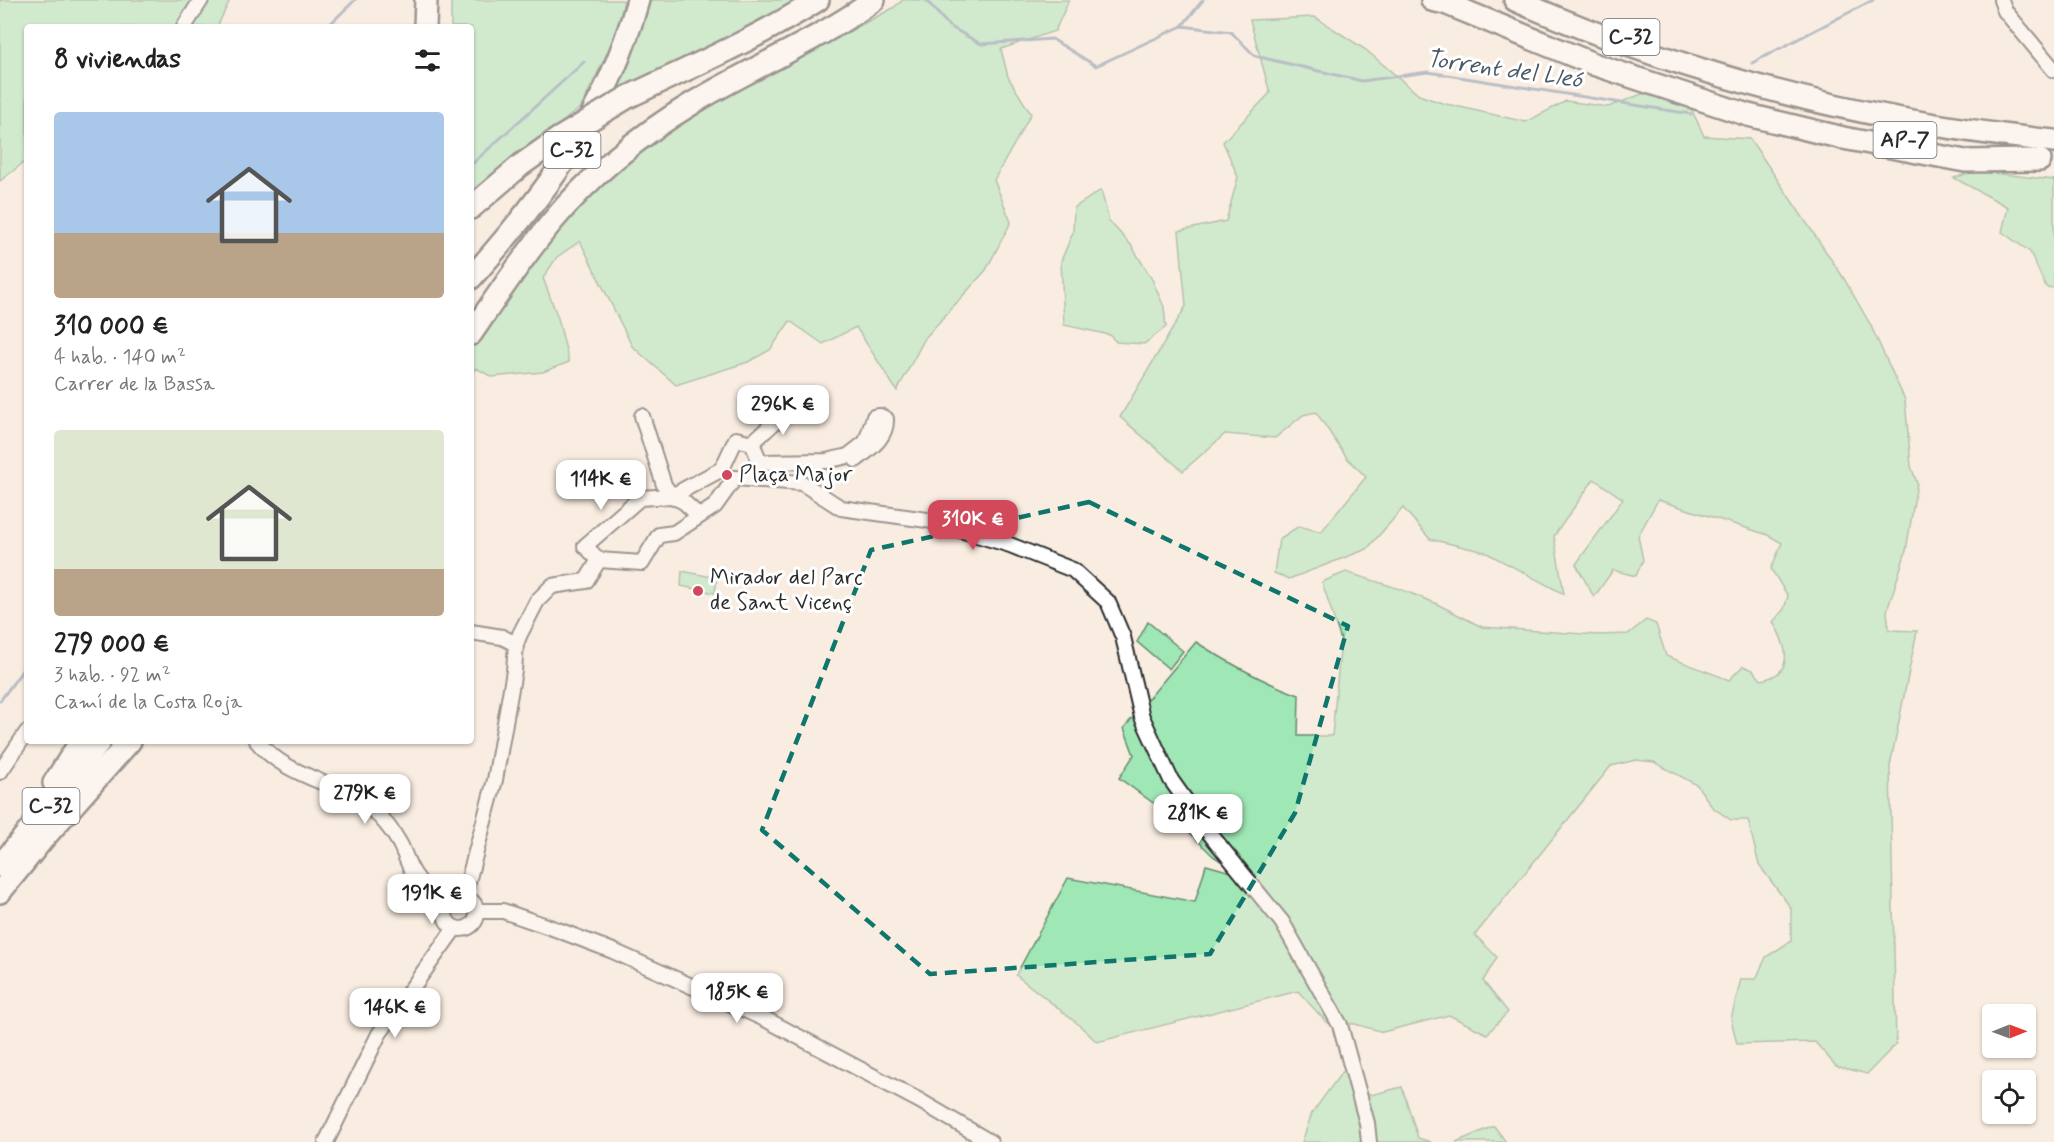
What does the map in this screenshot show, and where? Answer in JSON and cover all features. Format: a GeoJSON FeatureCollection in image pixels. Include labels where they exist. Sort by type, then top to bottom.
{"type":"FeatureCollection","features":[{"type":"Feature","properties":{"kind":"highway"},"geometry":{"type":"LineString","coordinates":[[425,24],[426,0]]}},
{"type":"Feature","properties":{"kind":"highway","name":"C-32"},"geometry":{"type":"LineString","coordinates":[[474,274],[531,208],[559,170],[584,130],[616,65],[638,0]]}},
{"type":"Feature","properties":{"kind":"highway","name":"C-32"},"geometry":{"type":"LineString","coordinates":[[474,205],[521,165],[558,139],[628,97],[735,47],[818,0]]}},
{"type":"Feature","properties":{"kind":"highway","name":"C-32"},"geometry":{"type":"LineString","coordinates":[[474,330],[551,222],[606,167],[632,145],[693,103],[832,27],[874,0]]}},
{"type":"Feature","properties":{"kind":"highway","name":"C-32"},"geometry":{"type":"LineString","coordinates":[[1432,0],[1445,3],[1596,65],[1748,115],[1843,138],[1965,160],[2047,161]]}},
{"type":"Feature","properties":{"kind":"highway","name":"AP-7"},"geometry":{"type":"LineString","coordinates":[[1468,0],[1588,51],[1713,94],[1797,117],[1894,139],[2047,161]]}},
{"type":"Feature","properties":{"kind":"highway","name":"AP-7"},"geometry":{"type":"LineString","coordinates":[[1515,0],[1671,61],[1810,99],[1889,116],[2054,141]]}},
{"type":"Feature","properties":{"kind":"highway","name":"C-32"},"geometry":{"type":"LineString","coordinates":[[1546,0],[1716,73]]}},
{"type":"Feature","properties":{"kind":"highway","name":"C-32"},"geometry":{"type":"LineString","coordinates":[[0,866],[79,744]]}},
{"type":"Feature","properties":{"kind":"highway","name":"C-32"},"geometry":{"type":"LineString","coordinates":[[0,866],[82,767],[98,744]]}},
{"type":"Feature","properties":{"kind":"highway","name":"C-32"},"geometry":{"type":"LineString","coordinates":[[103,771],[114,744]]}},
{"type":"Feature","properties":{"kind":"highway","name":"C-32"},"geometry":{"type":"LineString","coordinates":[[0,892],[127,744]]}},
{"type":"Feature","properties":{"kind":"street"},"geometry":{"type":"LineString","coordinates":[[186,24],[201,0]]}},
{"type":"Feature","properties":{"kind":"street"},"geometry":{"type":"LineString","coordinates":[[2001,0],[2005,11],[2054,70]]}},
{"type":"Feature","properties":{"kind":"street"},"geometry":{"type":"LineString","coordinates":[[752,443],[792,406]]}},
{"type":"Feature","properties":{"kind":"street"},"geometry":{"type":"LineString","coordinates":[[642,416],[664,485],[672,496],[684,502],[699,516]]}},
{"type":"Feature","properties":{"kind":"street"},"geometry":{"type":"LineString","coordinates":[[752,443],[760,462],[826,461],[855,452],[866,442],[874,417],[880,416],[886,419],[886,427],[878,441],[856,460]]}},
{"type":"Feature","properties":{"kind":"street"},"geometry":{"type":"LineString","coordinates":[[735,478],[716,506],[674,533],[659,535],[642,563],[599,560],[585,546],[640,498],[672,496],[722,469],[736,440],[752,443]]}},
{"type":"Feature","properties":{"kind":"street"},"geometry":{"type":"LineString","coordinates":[[722,469],[735,478],[802,483],[841,508],[927,520],[1010,545],[1073,570],[1108,602],[1123,637],[1142,717],[1171,780],[1206,830],[1282,922],[1340,1025],[1369,1142]]}},
{"type":"Feature","properties":{"kind":"street"},"geometry":{"type":"LineString","coordinates":[[464,897],[495,780],[514,671],[516,644],[537,602],[552,586],[586,581],[599,560]]}},
{"type":"Feature","properties":{"kind":"street"},"geometry":{"type":"LineString","coordinates":[[474,632],[502,637],[516,644]]}},
{"type":"Feature","properties":{"kind":"street"},"geometry":{"type":"LineString","coordinates":[[0,772],[24,736]]}},
{"type":"Feature","properties":{"kind":"street"},"geometry":{"type":"LineString","coordinates":[[260,744],[291,769],[368,806],[399,842],[414,874],[424,887],[446,906]]}},
{"type":"Feature","properties":{"kind":"street"},"geometry":{"type":"LineString","coordinates":[[464,897],[472,902],[477,911],[474,922],[470,926],[455,928],[447,921],[446,906],[454,899],[464,897]]}},
{"type":"Feature","properties":{"kind":"street"},"geometry":{"type":"LineString","coordinates":[[477,911],[503,911],[548,926],[613,951],[765,1019],[920,1101],[990,1142]]}},
{"type":"Feature","properties":{"kind":"street"},"geometry":{"type":"LineString","coordinates":[[326,1142],[379,1034],[455,928]]}},
{"type":"Feature","properties":{"kind":"highlighted area"},"geometry":{"type":"Polygon","coordinates":[[[1089,502],[1348,626],[1295,813],[1210,954],[930,974],[762,830],[871,550],[1089,502]]]}},
{"type":"Feature","properties":{"kind":"green space"},"geometry":{"type":"Polygon","coordinates":[[[0,0],[230,0],[218,24],[24,24],[24,162],[0,181],[0,0]]]}},
{"type":"Feature","properties":{"kind":"green space"},"geometry":{"type":"Polygon","coordinates":[[[451,0],[624,0],[617,33],[581,107],[474,193],[474,24],[451,24],[451,0]]]}},
{"type":"Feature","properties":{"kind":"green space"},"geometry":{"type":"Polygon","coordinates":[[[647,0],[798,0],[710,50],[663,72],[616,90],[647,0]]]}},
{"type":"Feature","properties":{"kind":"green space"},"geometry":{"type":"Polygon","coordinates":[[[903,0],[1069,0],[1055,31],[1001,49],[1008,77],[1031,114],[994,180],[1011,222],[986,270],[925,338],[897,391],[856,327],[823,344],[790,321],[770,350],[748,362],[676,385],[632,346],[580,241],[557,257],[543,278],[558,318],[569,362],[543,372],[492,377],[476,368],[474,370],[474,341],[505,294],[547,238],[603,181],[666,129],[762,75],[893,8],[903,0]]]}},
{"type":"Feature","properties":{"kind":"green space"},"geometry":{"type":"Polygon","coordinates":[[[1315,17],[1366,50],[1419,95],[1442,103],[1526,122],[1566,101],[1608,107],[1647,92],[1690,106],[1704,136],[1750,139],[1843,277],[1870,324],[1905,400],[1911,466],[1917,483],[1906,551],[1887,611],[1889,630],[1917,631],[1890,766],[1896,1044],[1867,1074],[1836,1066],[1815,1042],[1737,1044],[1731,1019],[1741,979],[1756,979],[1766,957],[1791,941],[1791,908],[1759,865],[1748,820],[1731,820],[1712,807],[1697,785],[1654,762],[1636,760],[1611,766],[1475,935],[1497,957],[1483,981],[1508,1012],[1487,1034],[1449,1015],[1383,1032],[1355,1024],[1327,1023],[1298,991],[1097,1042],[1016,975],[1068,878],[1195,902],[1206,865],[1242,875],[1213,856],[1178,821],[1119,778],[1134,755],[1124,728],[1196,642],[1246,672],[1299,695],[1298,736],[1332,736],[1341,640],[1322,582],[1346,572],[1435,603],[1482,627],[1598,635],[1628,634],[1646,620],[1656,624],[1666,656],[1729,680],[1743,666],[1753,670],[1761,680],[1780,672],[1784,665],[1782,640],[1773,622],[1784,609],[1788,596],[1771,569],[1782,543],[1768,535],[1658,500],[1638,536],[1643,560],[1636,576],[1613,570],[1594,597],[1576,564],[1623,499],[1594,479],[1554,536],[1564,594],[1485,552],[1430,539],[1403,508],[1367,549],[1289,579],[1274,573],[1279,539],[1299,526],[1321,532],[1366,477],[1347,458],[1316,412],[1303,415],[1275,438],[1225,434],[1183,471],[1120,417],[1186,306],[1179,231],[1226,221],[1238,177],[1223,142],[1270,93],[1250,20],[1315,17]]]}},
{"type":"Feature","properties":{"kind":"green space"},"geometry":{"type":"Polygon","coordinates":[[[1975,171],[2054,180],[2054,288],[2046,287],[2030,252],[2002,232],[2008,207],[1954,178],[1975,171]]]}},
{"type":"Feature","properties":{"kind":"green space"},"geometry":{"type":"Polygon","coordinates":[[[1101,190],[1109,221],[1131,245],[1152,279],[1164,307],[1166,327],[1144,344],[1116,342],[1110,335],[1064,325],[1061,261],[1073,232],[1074,208],[1101,190]]]}},
{"type":"Feature","properties":{"kind":"green space"},"geometry":{"type":"Polygon","coordinates":[[[682,571],[717,578],[715,593],[681,586],[682,571]]]}},
{"type":"Feature","properties":{"kind":"green space"},"geometry":{"type":"Polygon","coordinates":[[[1148,622],[1183,651],[1169,669],[1137,642],[1148,622]]]}},
{"type":"Feature","properties":{"kind":"green space"},"geometry":{"type":"Polygon","coordinates":[[[1342,1072],[1371,1095],[1402,1087],[1418,1138],[1431,1142],[1302,1142],[1312,1113],[1342,1072]]]}},
{"type":"Feature","properties":{"kind":"green space"},"geometry":{"type":"Polygon","coordinates":[[[1494,1126],[1506,1142],[1456,1142],[1494,1126]]]}},
{"type":"Feature","properties":{"kind":"waterway"},"geometry":{"type":"LineString","coordinates":[[330,24],[355,0]]}},
{"type":"Feature","properties":{"kind":"waterway","name":"Torrent del Lleó"},"geometry":{"type":"LineString","coordinates":[[926,0],[949,26],[981,44],[1052,39],[1096,66],[1182,26],[1231,32],[1255,56],[1362,81],[1428,72],[1691,114]]}},
{"type":"Feature","properties":{"kind":"waterway"},"geometry":{"type":"LineString","coordinates":[[1182,26],[1203,0]]}},
{"type":"Feature","properties":{"kind":"waterway","name":"Torrent del Lleó"},"geometry":{"type":"LineString","coordinates":[[1752,63],[1873,0]]}},
{"type":"Feature","properties":{"kind":"waterway","name":"Torrent del Lleó"},"geometry":{"type":"LineString","coordinates":[[474,162],[584,62]]}},
{"type":"Feature","properties":{"kind":"waterway"},"geometry":{"type":"LineString","coordinates":[[0,701],[24,668]]}},
{"type":"Feature","properties":{"kind":"place","name":"Plaça Major"},"geometry":{"type":"Point","coordinates":[727,475]}},
{"type":"Feature","properties":{"kind":"place","name":"Mirador del Parc de Sant Vicenç"},"geometry":{"type":"Point","coordinates":[698,591]}}]}
